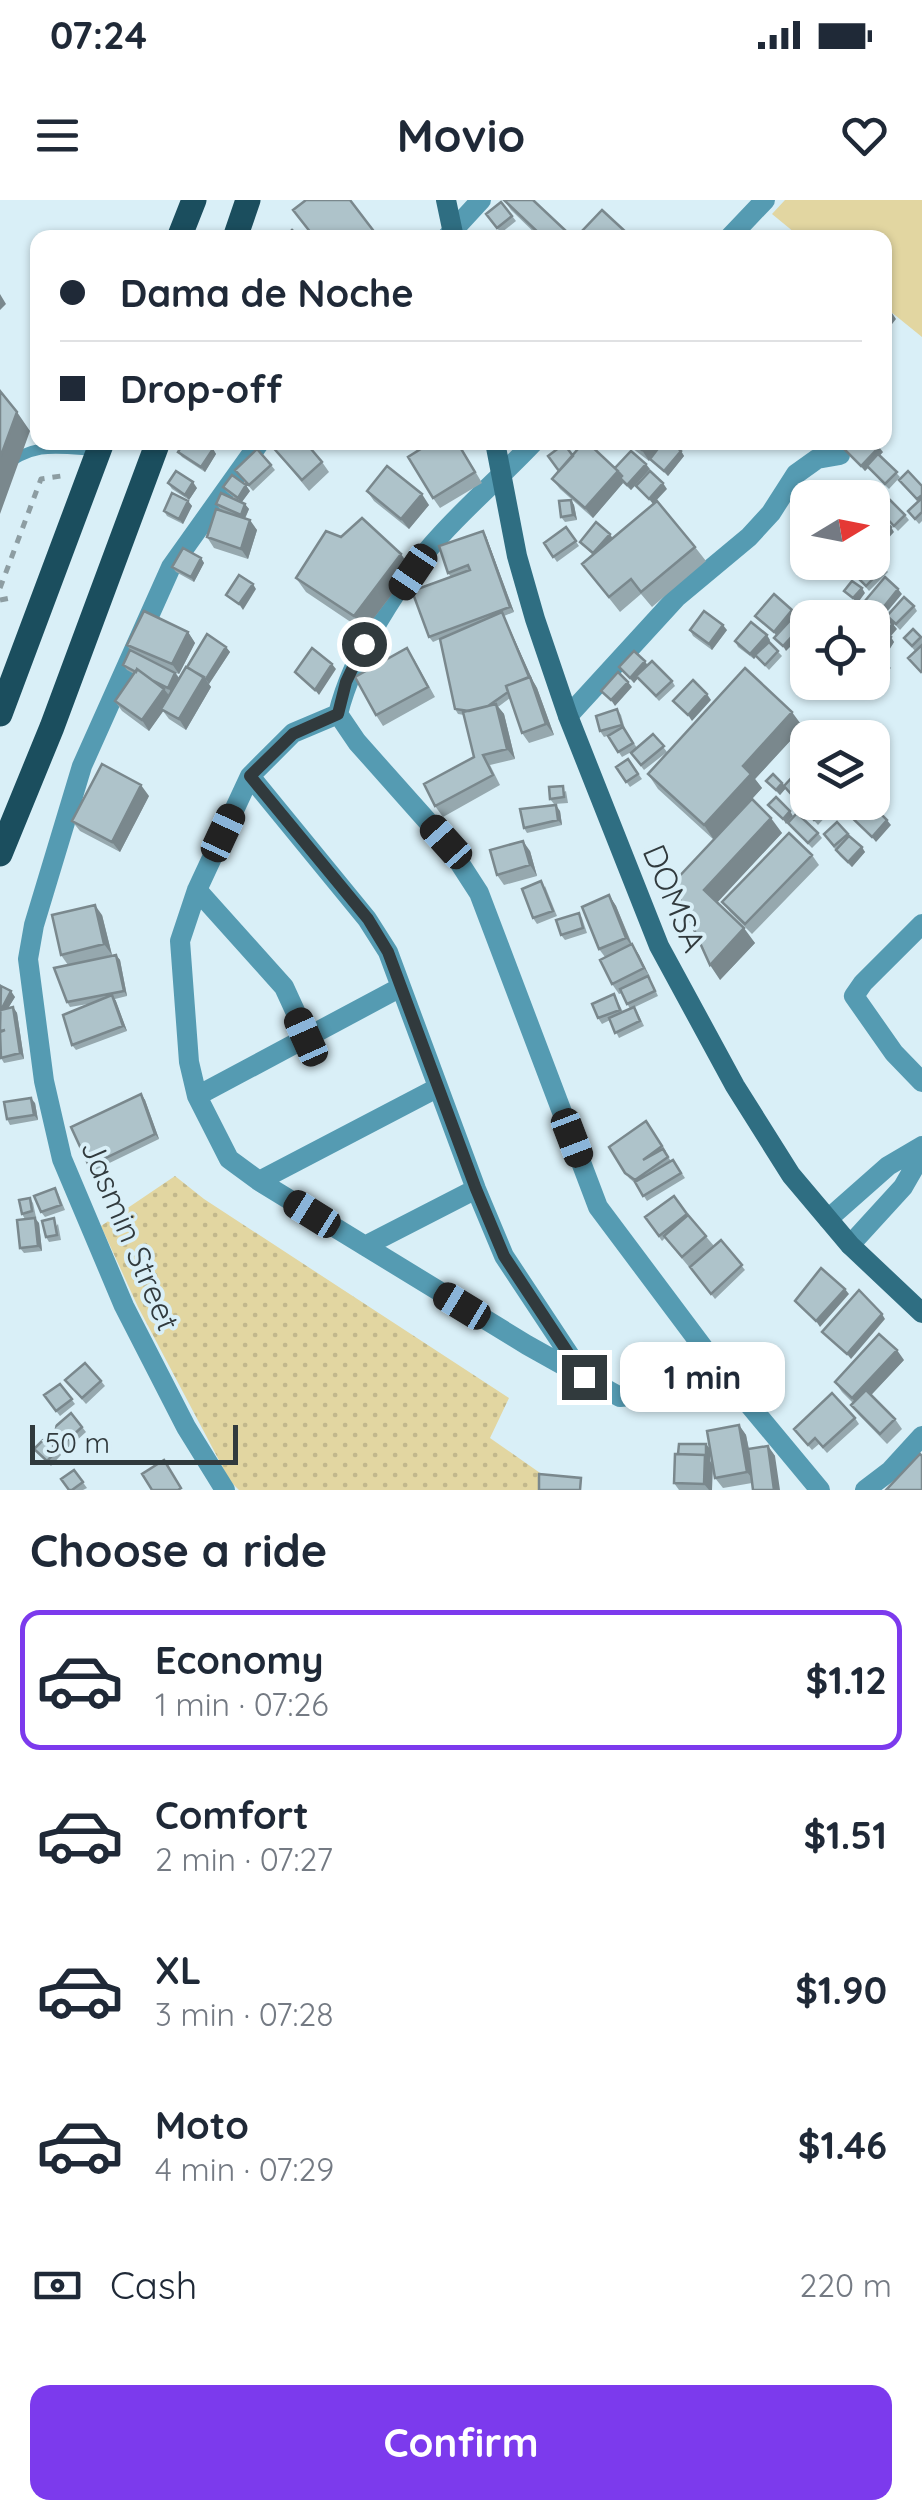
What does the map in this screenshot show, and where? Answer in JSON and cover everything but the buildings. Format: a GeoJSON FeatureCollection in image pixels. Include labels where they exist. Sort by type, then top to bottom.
{"type":"FeatureCollection","features":[{"type":"Feature","properties":{"kind":"main road"},"geometry":{"type":"LineString","coordinates":[[179,230],[194,200]]}},
{"type":"Feature","properties":{"kind":"main road"},"geometry":{"type":"LineString","coordinates":[[238,230],[248,200]]}},
{"type":"Feature","properties":{"kind":"main road"},"geometry":{"type":"LineString","coordinates":[[446,200],[450,230]]}},
{"type":"Feature","properties":{"kind":"main road"},"geometry":{"type":"LineString","coordinates":[[0,714],[98,450]]}},
{"type":"Feature","properties":{"kind":"main road"},"geometry":{"type":"LineString","coordinates":[[0,854],[52,728],[155,450]]}},
{"type":"Feature","properties":{"kind":"main road","name":"DOMSA"},"geometry":{"type":"LineString","coordinates":[[497,450],[522,572],[568,716],[659,946],[736,1086],[791,1174],[850,1245],[922,1313]]}},
{"type":"Feature","properties":{"kind":"street"},"geometry":{"type":"LineString","coordinates":[[455,230],[481,200]]}},
{"type":"Feature","properties":{"kind":"street"},"geometry":{"type":"LineString","coordinates":[[737,230],[765,200]]}},
{"type":"Feature","properties":{"kind":"street","name":"Jasmin Street"},"geometry":{"type":"LineString","coordinates":[[225,1490],[186,1426],[124,1306],[62,1159],[44,1081],[28,958],[34,925],[82,766],[170,566],[254,450]]}},
{"type":"Feature","properties":{"kind":"street"},"geometry":{"type":"LineString","coordinates":[[527,450],[440,536],[413,572],[364,644],[346,682],[338,714],[357,742],[446,842],[479,893],[598,1207],[718,1366],[820,1490]]}},
{"type":"Feature","properties":{"kind":"street"},"geometry":{"type":"LineString","coordinates":[[568,716],[677,597],[757,529],[796,474],[816,460],[840,455]]}},
{"type":"Feature","properties":{"kind":"street"},"geometry":{"type":"LineString","coordinates":[[338,714],[293,734],[250,776],[196,890],[180,941],[189,1062],[197,1096],[229,1159],[365,1246],[620,1397],[669,1393],[718,1366]]}},
{"type":"Feature","properties":{"kind":"street"},"geometry":{"type":"LineString","coordinates":[[250,776],[368,919],[388,952],[504,1256],[584,1377]]}},
{"type":"Feature","properties":{"kind":"street"},"geometry":{"type":"LineString","coordinates":[[196,890],[284,987],[306,1037]]}},
{"type":"Feature","properties":{"kind":"street"},"geometry":{"type":"LineString","coordinates":[[922,924],[863,982],[854,996],[894,1053],[922,1082]]}},
{"type":"Feature","properties":{"kind":"street"},"geometry":{"type":"LineString","coordinates":[[197,1096],[401,986]]}},
{"type":"Feature","properties":{"kind":"street"},"geometry":{"type":"LineString","coordinates":[[260,1181],[438,1088]]}},
{"type":"Feature","properties":{"kind":"street"},"geometry":{"type":"LineString","coordinates":[[828,1219],[888,1166],[922,1146]]}},
{"type":"Feature","properties":{"kind":"street"},"geometry":{"type":"LineString","coordinates":[[850,1245],[903,1188],[922,1154]]}},
{"type":"Feature","properties":{"kind":"street"},"geometry":{"type":"LineString","coordinates":[[365,1246],[476,1189]]}},
{"type":"Feature","properties":{"kind":"street"},"geometry":{"type":"LineString","coordinates":[[865,1490],[890,1472],[922,1436]]}},
{"type":"Feature","properties":{"kind":"lane"},"geometry":{"type":"LineString","coordinates":[[177,230],[184,200]]}},
{"type":"Feature","properties":{"kind":"lane"},"geometry":{"type":"LineString","coordinates":[[0,469],[22,452],[38,450]]}},
{"type":"Feature","properties":{"kind":"path"},"geometry":{"type":"LineString","coordinates":[[0,588],[41,480],[56,479]]}},
{"type":"Feature","properties":{"kind":"path"},"geometry":{"type":"LineString","coordinates":[[0,600],[10,598]]}},
{"type":"Feature","properties":{"kind":"shaded area"},"geometry":{"type":"Polygon","coordinates":[[[785,200],[922,200],[922,337],[892,313],[892,230],[791,230],[772,214],[785,200]]]}},
{"type":"Feature","properties":{"kind":"shaded area"},"geometry":{"type":"Polygon","coordinates":[[[175,1176],[204,1199],[509,1398],[490,1438],[543,1475],[542,1490],[239,1490],[230,1481],[138,1307],[101,1226],[175,1176]]]}},
{"type":"Feature","properties":{"kind":"route"},"geometry":{"type":"LineString","coordinates":[[364,644],[346,682],[338,714],[293,734],[250,776],[368,919],[388,952],[504,1256],[584,1377]]}}]}
